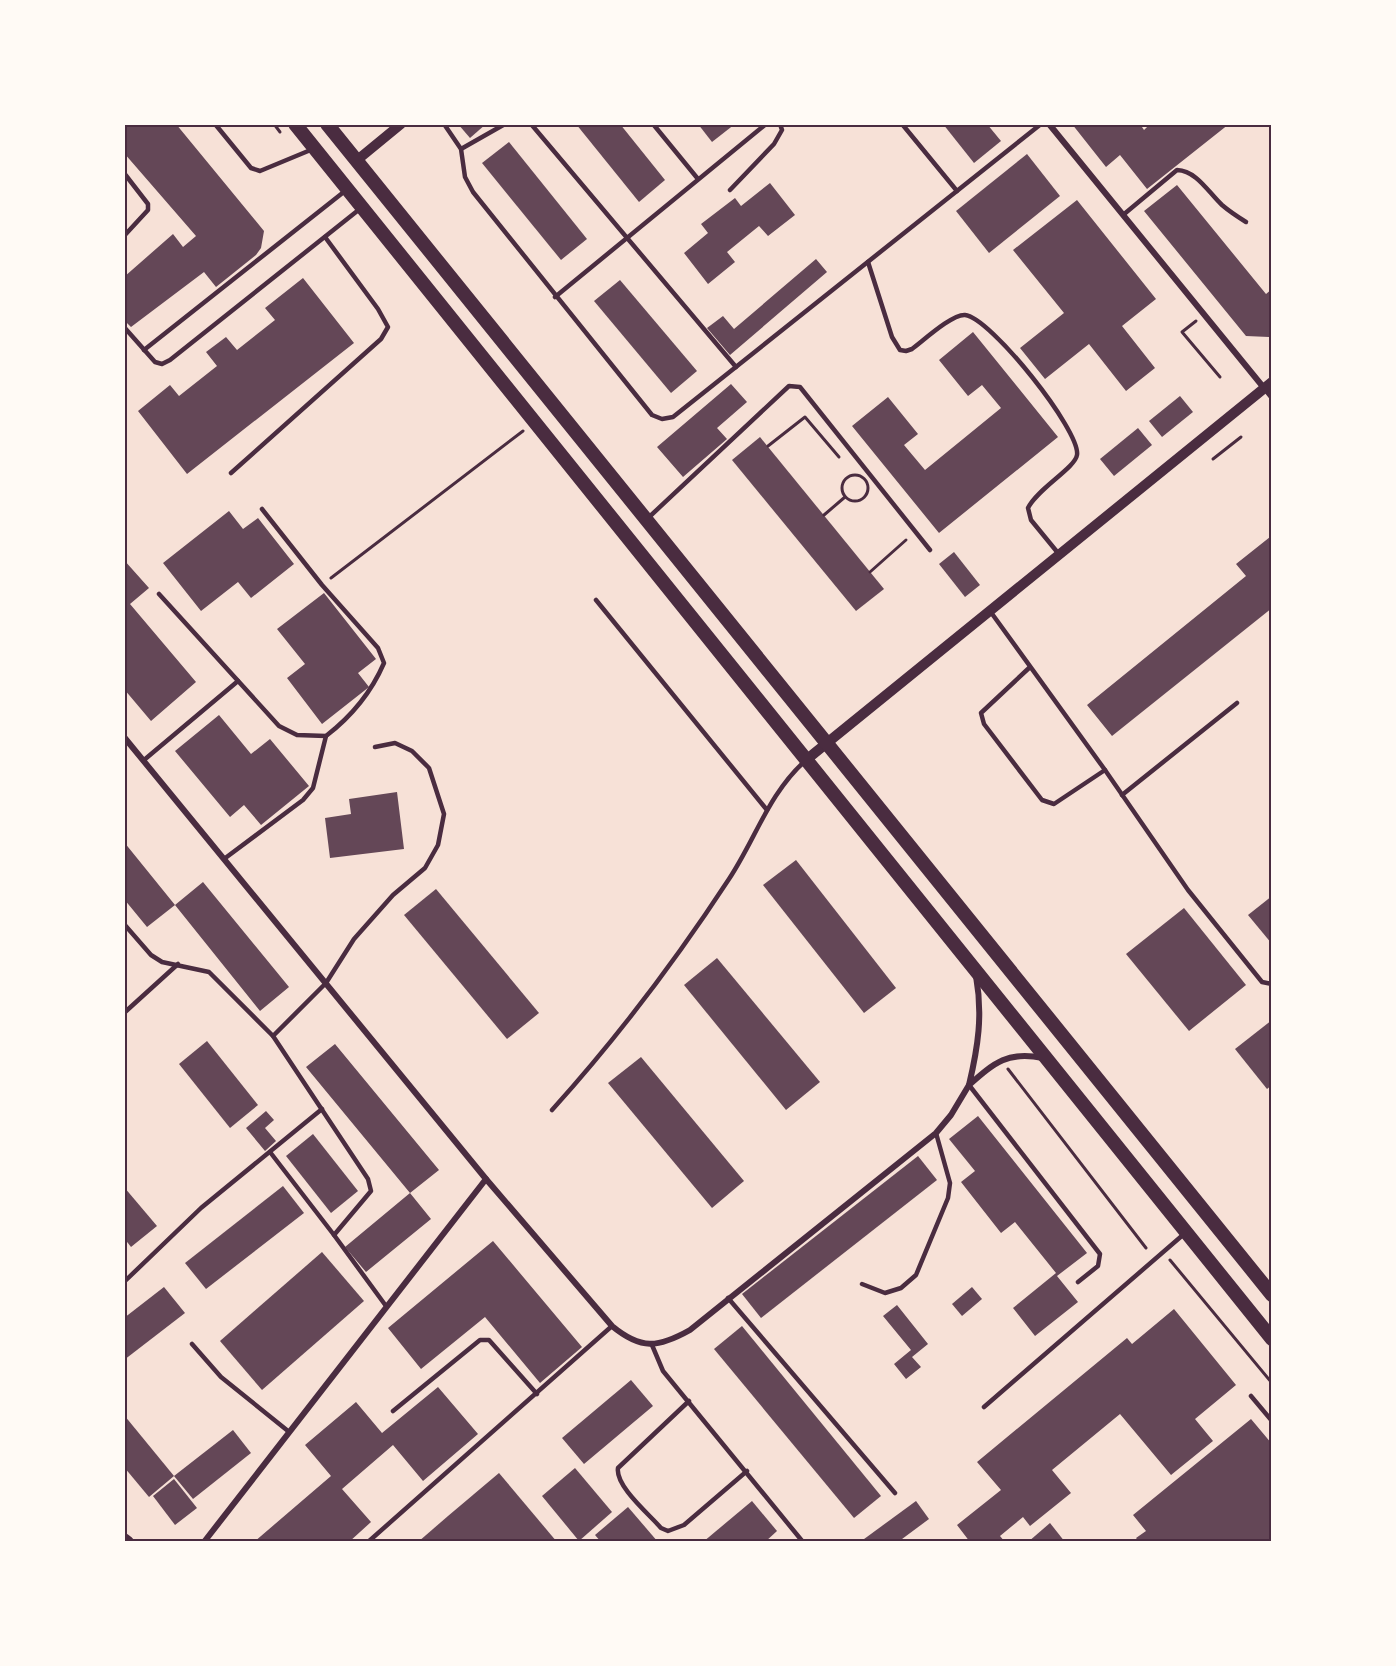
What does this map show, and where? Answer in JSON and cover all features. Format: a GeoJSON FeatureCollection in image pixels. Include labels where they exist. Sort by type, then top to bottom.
{"type":"FeatureCollection","features":[{"type":"Feature","properties":{"kind":"main road"},"geometry":{"type":"LineString","coordinates":[[295,124],[1272,1339]]}},
{"type":"Feature","properties":{"kind":"main road"},"geometry":{"type":"LineString","coordinates":[[327,124],[806,722],[1272,1296]]}},
{"type":"Feature","properties":{"kind":"main road"},"geometry":{"type":"LineString","coordinates":[[124,1539],[128,1542]]}},
{"type":"Feature","properties":{"kind":"street"},"geometry":{"type":"LineString","coordinates":[[356,161],[401,124]]}},
{"type":"Feature","properties":{"kind":"street"},"geometry":{"type":"LineString","coordinates":[[1049,124],[1204,314],[1268,385],[1272,398]]}},
{"type":"Feature","properties":{"kind":"street"},"geometry":{"type":"LineString","coordinates":[[806,760],[1268,385]]}},
{"type":"Feature","properties":{"kind":"street"},"geometry":{"type":"LineString","coordinates":[[124,737],[486,1179],[612,1326],[634,1342],[652,1346],[674,1339],[690,1330],[936,1133],[951,1115],[969,1085],[988,1068],[1007,1057],[1021,1054],[1046,1059]]}},
{"type":"Feature","properties":{"kind":"street"},"geometry":{"type":"LineString","coordinates":[[969,1085],[980,1035],[981,1016],[975,969]]}},
{"type":"Feature","properties":{"kind":"street"},"geometry":{"type":"LineString","coordinates":[[204,1542],[486,1179]]}},
{"type":"Feature","properties":{"kind":"lane"},"geometry":{"type":"LineString","coordinates":[[215,124],[251,168],[260,171],[314,148]]}},
{"type":"Feature","properties":{"kind":"lane"},"geometry":{"type":"LineString","coordinates":[[444,124],[461,149],[465,177],[473,192],[652,415],[662,420],[673,417],[1041,124]]}},
{"type":"Feature","properties":{"kind":"lane"},"geometry":{"type":"LineString","coordinates":[[461,149],[505,124]]}},
{"type":"Feature","properties":{"kind":"lane"},"geometry":{"type":"LineString","coordinates":[[531,124],[736,367]]}},
{"type":"Feature","properties":{"kind":"lane"},"geometry":{"type":"LineString","coordinates":[[652,124],[698,179]]}},
{"type":"Feature","properties":{"kind":"lane"},"geometry":{"type":"LineString","coordinates":[[555,297],[766,124]]}},
{"type":"Feature","properties":{"kind":"lane"},"geometry":{"type":"LineString","coordinates":[[730,190],[774,144],[782,130],[780,124]]}},
{"type":"Feature","properties":{"kind":"lane"},"geometry":{"type":"LineString","coordinates":[[902,124],[957,191]]}},
{"type":"Feature","properties":{"kind":"lane"},"geometry":{"type":"LineString","coordinates":[[1123,215],[1177,170],[1186,170],[1194,175],[1223,206],[1246,222]]}},
{"type":"Feature","properties":{"kind":"lane"},"geometry":{"type":"LineString","coordinates":[[124,173],[148,204],[148,210],[124,236]]}},
{"type":"Feature","properties":{"kind":"lane"},"geometry":{"type":"LineString","coordinates":[[144,350],[347,189]]}},
{"type":"Feature","properties":{"kind":"lane"},"geometry":{"type":"LineString","coordinates":[[124,327],[155,362],[162,364],[170,360],[361,207]]}},
{"type":"Feature","properties":{"kind":"lane"},"geometry":{"type":"LineString","coordinates":[[231,473],[381,339],[388,327],[378,309],[325,237]]}},
{"type":"Feature","properties":{"kind":"lane"},"geometry":{"type":"LineString","coordinates":[[868,262],[892,337],[900,350],[912,349],[954,318],[964,315],[973,317],[981,321],[1009,350],[1056,411],[1076,445],[1077,457],[1070,466],[1033,497],[1028,508],[1031,520],[1060,555]]}},
{"type":"Feature","properties":{"kind":"lane"},"geometry":{"type":"LineString","coordinates":[[645,521],[789,386],[800,387],[930,550]]}},
{"type":"Feature","properties":{"kind":"lane"},"geometry":{"type":"LineString","coordinates":[[224,859],[303,800],[313,788],[326,736],[347,720],[375,684],[384,663],[378,648],[322,585],[261,509]]}},
{"type":"Feature","properties":{"kind":"lane"},"geometry":{"type":"LineString","coordinates":[[159,594],[279,726],[297,735],[326,736]]}},
{"type":"Feature","properties":{"kind":"lane"},"geometry":{"type":"LineString","coordinates":[[596,600],[767,810]]}},
{"type":"Feature","properties":{"kind":"lane"},"geometry":{"type":"LineString","coordinates":[[990,611],[1220,933],[1262,982],[1272,984]]}},
{"type":"Feature","properties":{"kind":"lane"},"geometry":{"type":"LineString","coordinates":[[1029,668],[981,713],[984,724],[1042,800],[1054,804],[1105,770]]}},
{"type":"Feature","properties":{"kind":"lane"},"geometry":{"type":"LineString","coordinates":[[144,760],[238,681]]}},
{"type":"Feature","properties":{"kind":"lane"},"geometry":{"type":"LineString","coordinates":[[1122,795],[1237,703]]}},
{"type":"Feature","properties":{"kind":"lane"},"geometry":{"type":"LineString","coordinates":[[273,1036],[326,983],[354,939],[393,895],[425,868],[438,845],[444,814],[429,768],[412,751],[395,743],[375,747]]}},
{"type":"Feature","properties":{"kind":"lane"},"geometry":{"type":"LineString","coordinates":[[552,1110],[602,1055],[632,1015],[730,878],[767,810],[791,775],[806,760]]}},
{"type":"Feature","properties":{"kind":"lane"},"geometry":{"type":"LineString","coordinates":[[124,924],[151,955],[162,962],[209,972],[273,1036],[322,1108],[368,1179],[371,1191],[334,1235]]}},
{"type":"Feature","properties":{"kind":"lane"},"geometry":{"type":"LineString","coordinates":[[124,1013],[178,964]]}},
{"type":"Feature","properties":{"kind":"lane"},"geometry":{"type":"LineString","coordinates":[[969,1085],[1100,1254],[1098,1266],[1078,1282]]}},
{"type":"Feature","properties":{"kind":"lane"},"geometry":{"type":"LineString","coordinates":[[124,1282],[201,1208],[322,1108]]}},
{"type":"Feature","properties":{"kind":"lane"},"geometry":{"type":"LineString","coordinates":[[862,1284],[885,1293],[901,1288],[916,1275],[948,1198],[950,1183],[936,1133]]}},
{"type":"Feature","properties":{"kind":"lane"},"geometry":{"type":"LineString","coordinates":[[270,1152],[386,1305]]}},
{"type":"Feature","properties":{"kind":"lane"},"geometry":{"type":"LineString","coordinates":[[984,1407],[1186,1233]]}},
{"type":"Feature","properties":{"kind":"lane"},"geometry":{"type":"LineString","coordinates":[[728,1298],[895,1493]]}},
{"type":"Feature","properties":{"kind":"lane"},"geometry":{"type":"LineString","coordinates":[[368,1542],[612,1326]]}},
{"type":"Feature","properties":{"kind":"lane"},"geometry":{"type":"LineString","coordinates":[[393,1411],[480,1340],[489,1340],[537,1394]]}},
{"type":"Feature","properties":{"kind":"lane"},"geometry":{"type":"LineString","coordinates":[[192,1344],[221,1377],[288,1431]]}},
{"type":"Feature","properties":{"kind":"lane"},"geometry":{"type":"LineString","coordinates":[[652,1346],[663,1371],[803,1542]]}},
{"type":"Feature","properties":{"kind":"lane"},"geometry":{"type":"LineString","coordinates":[[1251,1396],[1272,1421]]}},
{"type":"Feature","properties":{"kind":"lane"},"geometry":{"type":"LineString","coordinates":[[689,1401],[618,1468],[617,1476],[622,1485],[662,1528],[668,1531],[684,1525],[747,1472]]}},
{"type":"Feature","properties":{"kind":"path"},"geometry":{"type":"LineString","coordinates":[[1204,314],[1182,332],[1220,377]]}},
{"type":"Feature","properties":{"kind":"path"},"geometry":{"type":"LineString","coordinates":[[768,446],[805,417],[840,458]]}},
{"type":"Feature","properties":{"kind":"path"},"geometry":{"type":"LineString","coordinates":[[322,585],[534,422]]}},
{"type":"Feature","properties":{"kind":"path"},"geometry":{"type":"LineString","coordinates":[[1213,459],[1240,437]]}},
{"type":"Feature","properties":{"kind":"path"},"geometry":{"type":"LineString","coordinates":[[847,467],[854,475],[865,480],[867,492],[874,500]]}},
{"type":"Feature","properties":{"kind":"path"},"geometry":{"type":"LineString","coordinates":[[845,497],[842,489],[843,481],[854,475]]}},
{"type":"Feature","properties":{"kind":"path"},"geometry":{"type":"LineString","coordinates":[[845,497],[857,501],[867,492]]}},
{"type":"Feature","properties":{"kind":"path"},"geometry":{"type":"LineString","coordinates":[[824,515],[845,497]]}},
{"type":"Feature","properties":{"kind":"path"},"geometry":{"type":"LineString","coordinates":[[870,572],[907,542],[900,533]]}},
{"type":"Feature","properties":{"kind":"path"},"geometry":{"type":"LineString","coordinates":[[1005,1066],[1146,1248]]}},
{"type":"Feature","properties":{"kind":"path"},"geometry":{"type":"LineString","coordinates":[[1170,1260],[1272,1383]]}},
{"type":"Feature","properties":{"kind":"building"},"geometry":{"type":"Polygon","coordinates":[[[124,124],[176,124],[264,231],[261,248],[256,255],[216,287],[204,272],[131,327],[124,320],[124,277],[173,234],[183,247],[196,236],[124,153],[124,124]]]}},
{"type":"Feature","properties":{"kind":"building"},"geometry":{"type":"Polygon","coordinates":[[[458,124],[486,124],[470,138],[458,124]]]}},
{"type":"Feature","properties":{"kind":"building"},"geometry":{"type":"Polygon","coordinates":[[[576,124],[620,124],[665,180],[639,202],[576,124]]]}},
{"type":"Feature","properties":{"kind":"building"},"geometry":{"type":"Polygon","coordinates":[[[698,124],[735,124],[712,142],[698,124]]]}},
{"type":"Feature","properties":{"kind":"building"},"geometry":{"type":"Polygon","coordinates":[[[943,124],[987,124],[1001,141],[974,163],[943,124]]]}},
{"type":"Feature","properties":{"kind":"building"},"geometry":{"type":"Polygon","coordinates":[[[1072,124],[1140,124],[1144,130],[1150,124],[1229,124],[1147,189],[1120,155],[1106,167],[1072,124]]]}},
{"type":"Feature","properties":{"kind":"building"},"geometry":{"type":"Polygon","coordinates":[[[509,142],[587,239],[561,260],[482,163],[509,142]]]}},
{"type":"Feature","properties":{"kind":"building"},"geometry":{"type":"Polygon","coordinates":[[[1027,154],[1060,196],[989,253],[956,211],[1027,154]]]}},
{"type":"Feature","properties":{"kind":"building"},"geometry":{"type":"Polygon","coordinates":[[[770,183],[795,215],[768,236],[759,226],[727,252],[735,262],[708,284],[684,253],[708,233],[701,224],[735,198],[741,206],[770,183]]]}},
{"type":"Feature","properties":{"kind":"building"},"geometry":{"type":"Polygon","coordinates":[[[1177,185],[1266,294],[1272,289],[1272,335],[1269,337],[1246,336],[1144,211],[1177,185]]]}},
{"type":"Feature","properties":{"kind":"building"},"geometry":{"type":"Polygon","coordinates":[[[1077,200],[1156,299],[1122,326],[1155,368],[1126,391],[1089,344],[1045,379],[1020,348],[1064,313],[1013,250],[1077,200]]]}},
{"type":"Feature","properties":{"kind":"building"},"geometry":{"type":"Polygon","coordinates":[[[816,259],[827,272],[730,355],[707,328],[723,316],[734,329],[816,259]]]}},
{"type":"Feature","properties":{"kind":"building"},"geometry":{"type":"Polygon","coordinates":[[[303,278],[354,343],[187,474],[138,411],[170,385],[179,396],[217,366],[206,352],[226,337],[237,350],[275,320],[265,308],[303,278]]]}},
{"type":"Feature","properties":{"kind":"building"},"geometry":{"type":"Polygon","coordinates":[[[620,280],[697,371],[671,393],[594,301],[620,280]]]}},
{"type":"Feature","properties":{"kind":"building"},"geometry":{"type":"Polygon","coordinates":[[[973,332],[1058,437],[939,533],[852,426],[888,397],[918,434],[904,445],[925,470],[1001,408],[982,385],[968,396],[939,360],[973,332]]]}},
{"type":"Feature","properties":{"kind":"building"},"geometry":{"type":"Polygon","coordinates":[[[731,384],[747,402],[717,428],[727,439],[683,477],[657,447],[731,384]]]}},
{"type":"Feature","properties":{"kind":"building"},"geometry":{"type":"Polygon","coordinates":[[[1180,396],[1193,412],[1162,437],[1149,421],[1180,396]]]}},
{"type":"Feature","properties":{"kind":"building"},"geometry":{"type":"Polygon","coordinates":[[[1138,428],[1152,445],[1114,476],[1100,459],[1138,428]]]}},
{"type":"Feature","properties":{"kind":"building"},"geometry":{"type":"Polygon","coordinates":[[[760,437],[884,589],[856,611],[732,460],[760,437]]]}},
{"type":"Feature","properties":{"kind":"building"},"geometry":{"type":"Polygon","coordinates":[[[229,511],[243,529],[258,518],[294,564],[251,598],[238,582],[201,611],[163,563],[229,511]]]}},
{"type":"Feature","properties":{"kind":"building"},"geometry":{"type":"Polygon","coordinates":[[[1270,537],[1272,608],[1112,736],[1087,705],[1246,576],[1236,564],[1270,537]]]}},
{"type":"Feature","properties":{"kind":"building"},"geometry":{"type":"Polygon","coordinates":[[[954,552],[980,585],[965,597],[939,564],[954,552]]]}},
{"type":"Feature","properties":{"kind":"building"},"geometry":{"type":"Polygon","coordinates":[[[124,560],[149,588],[130,604],[196,682],[151,721],[124,689],[124,560]]]}},
{"type":"Feature","properties":{"kind":"building"},"geometry":{"type":"Polygon","coordinates":[[[324,593],[376,659],[358,673],[369,687],[322,724],[287,678],[305,664],[277,629],[324,593]]]}},
{"type":"Feature","properties":{"kind":"building"},"geometry":{"type":"Polygon","coordinates":[[[219,715],[251,754],[270,739],[309,786],[261,825],[244,805],[230,817],[175,751],[219,715]]]}},
{"type":"Feature","properties":{"kind":"building"},"geometry":{"type":"Polygon","coordinates":[[[397,792],[404,849],[330,858],[325,818],[351,814],[349,799],[397,792]]]}},
{"type":"Feature","properties":{"kind":"building"},"geometry":{"type":"Polygon","coordinates":[[[124,842],[175,905],[147,927],[124,899],[124,842]]]}},
{"type":"Feature","properties":{"kind":"building"},"geometry":{"type":"Polygon","coordinates":[[[796,860],[896,988],[864,1013],[763,885],[796,860]]]}},
{"type":"Feature","properties":{"kind":"building"},"geometry":{"type":"Polygon","coordinates":[[[203,882],[289,987],[260,1011],[175,905],[203,882]]]}},
{"type":"Feature","properties":{"kind":"building"},"geometry":{"type":"Polygon","coordinates":[[[436,889],[539,1013],[507,1039],[404,915],[436,889]]]}},
{"type":"Feature","properties":{"kind":"building"},"geometry":{"type":"Polygon","coordinates":[[[1272,896],[1272,944],[1248,915],[1272,896]]]}},
{"type":"Feature","properties":{"kind":"building"},"geometry":{"type":"Polygon","coordinates":[[[1184,908],[1246,985],[1189,1031],[1126,954],[1184,908]]]}},
{"type":"Feature","properties":{"kind":"building"},"geometry":{"type":"Polygon","coordinates":[[[717,958],[820,1082],[786,1110],[684,985],[717,958]]]}},
{"type":"Feature","properties":{"kind":"building"},"geometry":{"type":"Polygon","coordinates":[[[1272,1020],[1272,1085],[1267,1089],[1235,1049],[1272,1020]]]}},
{"type":"Feature","properties":{"kind":"building"},"geometry":{"type":"Polygon","coordinates":[[[207,1041],[258,1105],[230,1128],[179,1064],[207,1041]]]}},
{"type":"Feature","properties":{"kind":"building"},"geometry":{"type":"Polygon","coordinates":[[[335,1044],[439,1170],[410,1193],[306,1067],[335,1044]]]}},
{"type":"Feature","properties":{"kind":"building"},"geometry":{"type":"Polygon","coordinates":[[[641,1057],[744,1181],[712,1208],[608,1083],[641,1057]]]}},
{"type":"Feature","properties":{"kind":"building"},"geometry":{"type":"Polygon","coordinates":[[[266,1111],[274,1120],[265,1128],[276,1141],[265,1151],[246,1128],[266,1111]]]}},
{"type":"Feature","properties":{"kind":"building"},"geometry":{"type":"Polygon","coordinates":[[[978,1116],[1087,1253],[1057,1276],[1078,1302],[1035,1336],[1013,1308],[1056,1273],[1015,1222],[1001,1233],[961,1182],[975,1171],[949,1139],[978,1116]]]}},
{"type":"Feature","properties":{"kind":"building"},"geometry":{"type":"Polygon","coordinates":[[[313,1134],[358,1191],[331,1213],[286,1156],[313,1134]]]}},
{"type":"Feature","properties":{"kind":"building"},"geometry":{"type":"Polygon","coordinates":[[[918,1156],[937,1180],[761,1318],[742,1294],[918,1156]]]}},
{"type":"Feature","properties":{"kind":"building"},"geometry":{"type":"Polygon","coordinates":[[[283,1186],[304,1213],[206,1289],[185,1263],[283,1186]]]}},
{"type":"Feature","properties":{"kind":"building"},"geometry":{"type":"Polygon","coordinates":[[[124,1187],[157,1226],[131,1247],[124,1238],[124,1187]]]}},
{"type":"Feature","properties":{"kind":"building"},"geometry":{"type":"Polygon","coordinates":[[[410,1193],[431,1219],[366,1272],[345,1247],[410,1193]]]}},
{"type":"Feature","properties":{"kind":"building"},"geometry":{"type":"Polygon","coordinates":[[[493,1241],[582,1347],[540,1383],[485,1317],[421,1369],[388,1328],[493,1241]]]}},
{"type":"Feature","properties":{"kind":"building"},"geometry":{"type":"Polygon","coordinates":[[[322,1252],[364,1301],[262,1390],[220,1341],[322,1252]]]}},
{"type":"Feature","properties":{"kind":"building"},"geometry":{"type":"Polygon","coordinates":[[[164,1287],[185,1313],[124,1360],[124,1318],[164,1287]]]}},
{"type":"Feature","properties":{"kind":"building"},"geometry":{"type":"Polygon","coordinates":[[[972,1287],[982,1299],[962,1316],[952,1304],[972,1287]]]}},
{"type":"Feature","properties":{"kind":"building"},"geometry":{"type":"Polygon","coordinates":[[[897,1305],[928,1344],[912,1357],[921,1367],[906,1379],[894,1364],[911,1350],[883,1316],[897,1305]]]}},
{"type":"Feature","properties":{"kind":"building"},"geometry":{"type":"Polygon","coordinates":[[[1174,1309],[1236,1385],[1195,1419],[1213,1441],[1171,1475],[1120,1414],[1052,1470],[1071,1493],[1030,1526],[1023,1517],[1000,1536],[1005,1542],[970,1542],[957,1525],[1001,1490],[977,1462],[1127,1338],[1132,1344],[1174,1309]]]}},
{"type":"Feature","properties":{"kind":"building"},"geometry":{"type":"Polygon","coordinates":[[[742,1326],[881,1496],[854,1518],[714,1349],[742,1326]]]}},
{"type":"Feature","properties":{"kind":"building"},"geometry":{"type":"Polygon","coordinates":[[[631,1380],[653,1406],[584,1464],[562,1438],[631,1380]]]}},
{"type":"Feature","properties":{"kind":"building"},"geometry":{"type":"Polygon","coordinates":[[[438,1387],[478,1434],[423,1481],[393,1445],[342,1489],[371,1522],[349,1542],[254,1542],[331,1476],[305,1445],[356,1402],[382,1433],[438,1387]]]}},
{"type":"Feature","properties":{"kind":"building"},"geometry":{"type":"Polygon","coordinates":[[[124,1415],[174,1476],[149,1497],[124,1467],[124,1415]]]}},
{"type":"Feature","properties":{"kind":"building"},"geometry":{"type":"Polygon","coordinates":[[[1251,1419],[1272,1444],[1272,1542],[1139,1542],[1136,1538],[1146,1531],[1133,1515],[1251,1419]]]}},
{"type":"Feature","properties":{"kind":"building"},"geometry":{"type":"Polygon","coordinates":[[[233,1430],[251,1453],[193,1499],[174,1476],[233,1430]]]}},
{"type":"Feature","properties":{"kind":"building"},"geometry":{"type":"Polygon","coordinates":[[[575,1468],[612,1512],[579,1541],[542,1496],[575,1468]]]}},
{"type":"Feature","properties":{"kind":"building"},"geometry":{"type":"Polygon","coordinates":[[[499,1473],[557,1542],[418,1542],[448,1516],[499,1473]]]}},
{"type":"Feature","properties":{"kind":"building"},"geometry":{"type":"Polygon","coordinates":[[[174,1479],[197,1508],[175,1525],[153,1496],[174,1479]]]}},
{"type":"Feature","properties":{"kind":"building"},"geometry":{"type":"Polygon","coordinates":[[[752,1501],[777,1531],[765,1542],[703,1542],[752,1501]]]}},
{"type":"Feature","properties":{"kind":"building"},"geometry":{"type":"Polygon","coordinates":[[[916,1501],[929,1519],[898,1542],[860,1542],[916,1501]]]}},
{"type":"Feature","properties":{"kind":"building"},"geometry":{"type":"Polygon","coordinates":[[[628,1507],[658,1542],[601,1542],[595,1535],[628,1507]]]}},
{"type":"Feature","properties":{"kind":"building"},"geometry":{"type":"Polygon","coordinates":[[[1050,1523],[1065,1542],[1028,1542],[1050,1523]]]}}]}
